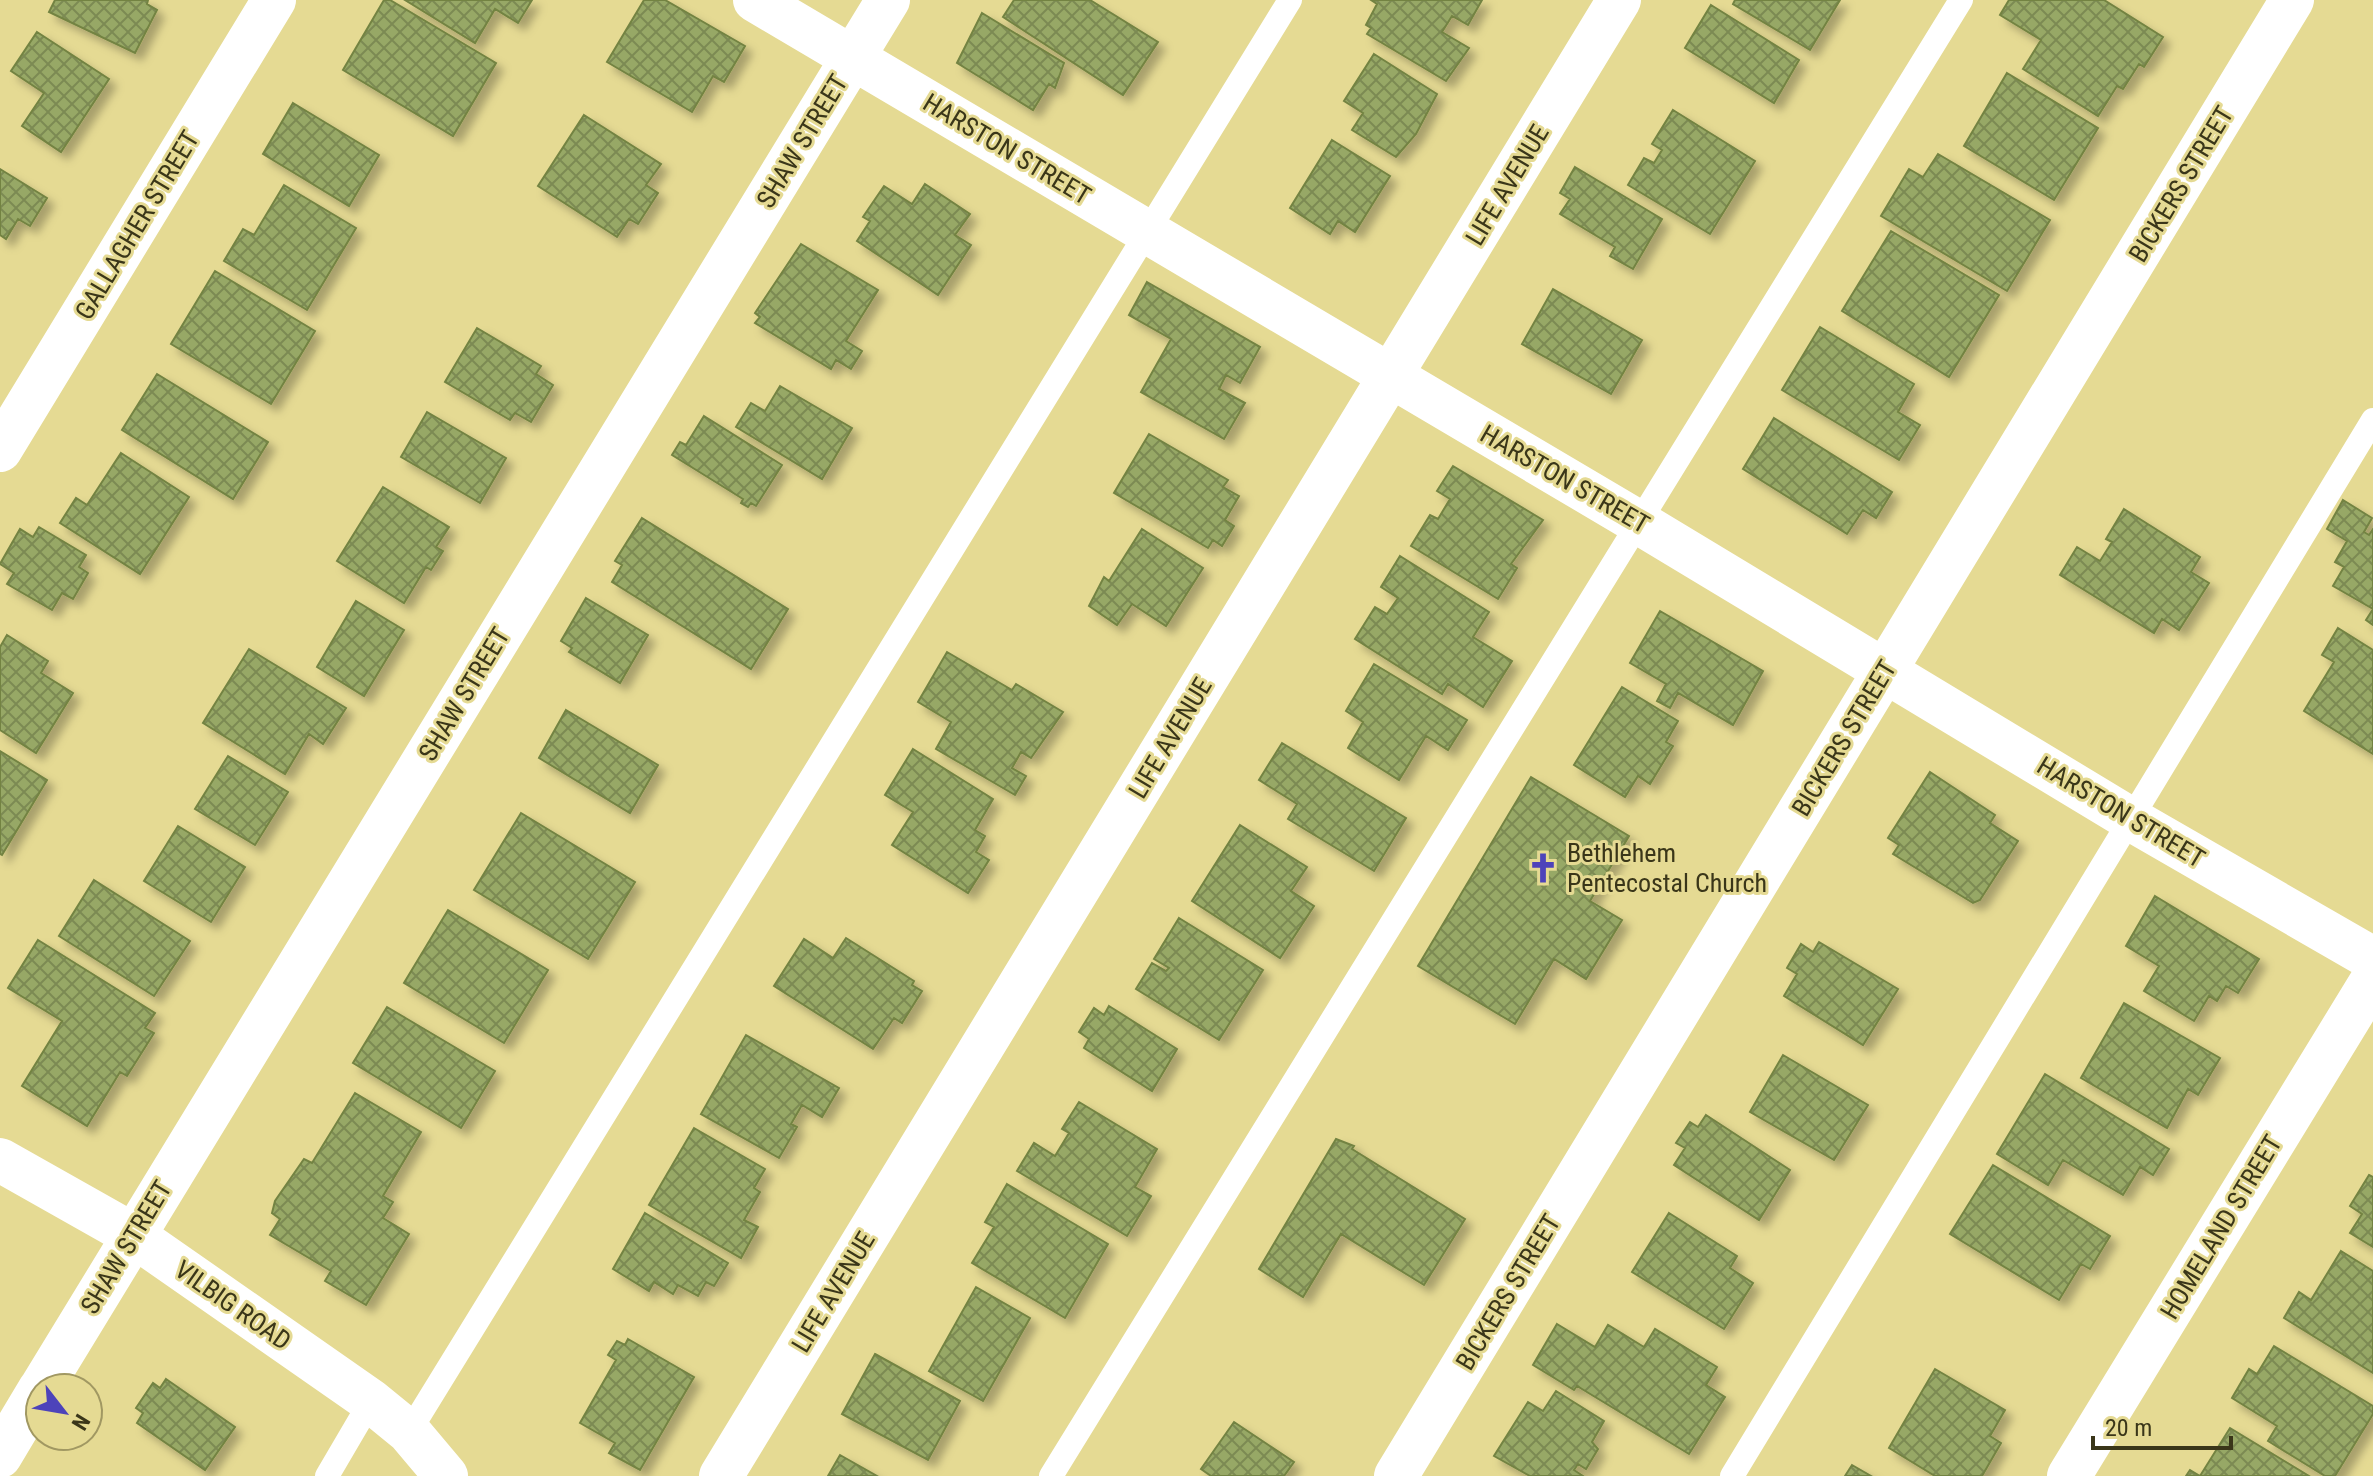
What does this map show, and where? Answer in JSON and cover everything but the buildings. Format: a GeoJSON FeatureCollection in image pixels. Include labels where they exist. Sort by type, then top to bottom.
{"type":"FeatureCollection","features":[{"type":"Feature","properties":{"kind":"street","name":"GALLAGHER STREET"},"geometry":{"type":"LineString","coordinates":[[0,450],[274,0]]}},
{"type":"Feature","properties":{"kind":"street","name":"HARSTON STREET"},"geometry":{"type":"LineString","coordinates":[[755,0],[1638,522],[2132,820],[2373,959]]}},
{"type":"Feature","properties":{"kind":"street","name":"SHAW STREET"},"geometry":{"type":"LineString","coordinates":[[50,1372],[888,0]]}},
{"type":"Feature","properties":{"kind":"street","name":"LIFE AVENUE"},"geometry":{"type":"LineString","coordinates":[[721,1476],[1619,0]]}},
{"type":"Feature","properties":{"kind":"street","name":"BICKERS STREET"},"geometry":{"type":"LineString","coordinates":[[1396,1476],[2292,0]]}},
{"type":"Feature","properties":{"kind":"street","name":"HOMELAND STREET"},"geometry":{"type":"LineString","coordinates":[[2069,1476],[2373,979]]}},
{"type":"Feature","properties":{"kind":"street","name":"VILBIG ROAD"},"geometry":{"type":"LineString","coordinates":[[0,1160],[133,1235],[371,1401],[409,1432],[446,1476]]}},
{"type":"Feature","properties":{"kind":"street","name":"SHAW STREET"},"geometry":{"type":"LineString","coordinates":[[0,1456],[24,1416]]}},
{"type":"Feature","properties":{"kind":"lane"},"geometry":{"type":"LineString","coordinates":[[409,1432],[1290,0]]}},
{"type":"Feature","properties":{"kind":"lane"},"geometry":{"type":"LineString","coordinates":[[1051,1476],[1961,0]]}},
{"type":"Feature","properties":{"kind":"lane"},"geometry":{"type":"LineString","coordinates":[[1732,1476],[2373,420]]}},
{"type":"Feature","properties":{"kind":"lane"},"geometry":{"type":"LineString","coordinates":[[327,1476],[371,1401]]}},
{"type":"Feature","properties":{"kind":"place","name":"Bethlehem Pentecostal Church"},"geometry":{"type":"Point","coordinates":[1543,868]}}]}
